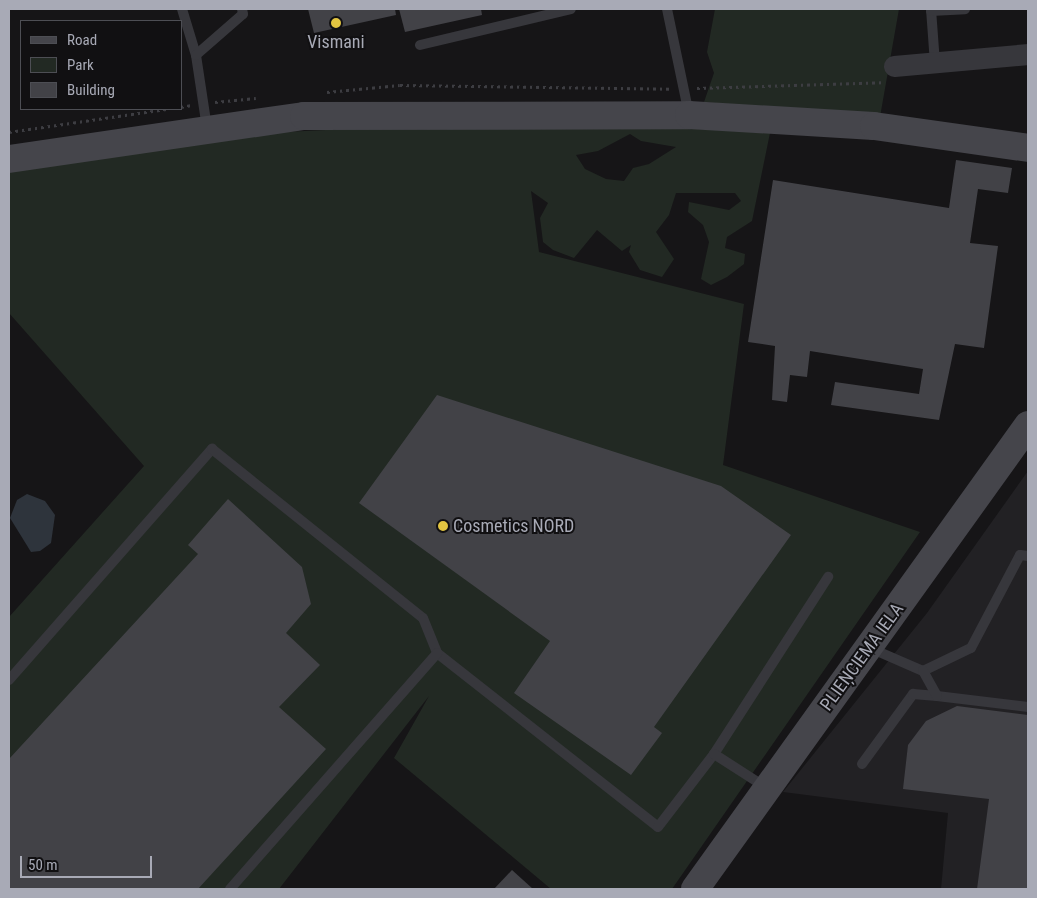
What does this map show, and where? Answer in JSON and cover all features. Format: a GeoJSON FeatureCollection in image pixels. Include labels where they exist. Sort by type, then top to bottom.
{"type":"FeatureCollection","features":[{"type":"Feature","properties":{"kind":"street"},"geometry":{"type":"LineString","coordinates":[[893,74],[935,63],[1028,54]]}},
{"type":"Feature","properties":{"kind":"street"},"geometry":{"type":"LineString","coordinates":[[9,159],[206,111],[304,116],[689,115],[874,126],[1028,148]]}},
{"type":"Feature","properties":{"kind":"street","name":"PLIEŅCIEMA IELA"},"geometry":{"type":"LineString","coordinates":[[695,889],[1028,425]]}},
{"type":"Feature","properties":{"kind":"lane"},"geometry":{"type":"LineString","coordinates":[[182,9],[196,55],[206,111]]}},
{"type":"Feature","properties":{"kind":"lane"},"geometry":{"type":"LineString","coordinates":[[196,55],[243,14],[242,9]]}},
{"type":"Feature","properties":{"kind":"lane"},"geometry":{"type":"LineString","coordinates":[[420,45],[571,9]]}},
{"type":"Feature","properties":{"kind":"lane"},"geometry":{"type":"LineString","coordinates":[[667,9],[689,115]]}},
{"type":"Feature","properties":{"kind":"lane"},"geometry":{"type":"LineString","coordinates":[[935,63],[931,10],[965,9]]}},
{"type":"Feature","properties":{"kind":"lane"},"geometry":{"type":"LineString","coordinates":[[9,680],[212,449],[422,618],[437,653],[658,827],[714,754],[828,576]]}},
{"type":"Feature","properties":{"kind":"lane"},"geometry":{"type":"LineString","coordinates":[[923,671],[971,648],[1020,554],[1028,556]]}},
{"type":"Feature","properties":{"kind":"lane"},"geometry":{"type":"LineString","coordinates":[[869,647],[923,671],[937,696]]}},
{"type":"Feature","properties":{"kind":"lane"},"geometry":{"type":"LineString","coordinates":[[230,889],[437,653]]}},
{"type":"Feature","properties":{"kind":"lane"},"geometry":{"type":"LineString","coordinates":[[862,764],[913,694],[1028,707]]}},
{"type":"Feature","properties":{"kind":"lane"},"geometry":{"type":"LineString","coordinates":[[714,754],[768,788]]}},
{"type":"Feature","properties":{"kind":"path"},"geometry":{"type":"LineString","coordinates":[[689,88],[893,74]]}},
{"type":"Feature","properties":{"kind":"path"},"geometry":{"type":"LineString","coordinates":[[324,92],[400,85],[679,88]]}},
{"type":"Feature","properties":{"kind":"path"},"geometry":{"type":"LineString","coordinates":[[182,106],[206,111],[267,97]]}},
{"type":"Feature","properties":{"kind":"path"},"geometry":{"type":"LineString","coordinates":[[9,132],[159,110]]}},
{"type":"Feature","properties":{"kind":"shaded area"},"geometry":{"type":"Polygon","coordinates":[[[1028,471],[1028,889],[941,889],[948,813],[783,792],[927,613],[1028,471]]]}},
{"type":"Feature","properties":{"kind":"shaded area"},"geometry":{"type":"Polygon","coordinates":[[[27,494],[45,501],[55,515],[51,543],[40,551],[31,552],[10,518],[17,500],[27,494]]]}},
{"type":"Feature","properties":{"kind":"green space"},"geometry":{"type":"Polygon","coordinates":[[[715,9],[899,9],[880,117],[704,102],[714,73],[707,52],[715,9]]]}},
{"type":"Feature","properties":{"kind":"green space"},"geometry":{"type":"Polygon","coordinates":[[[537,120],[770,133],[752,221],[727,237],[725,248],[745,254],[744,264],[727,277],[711,285],[701,279],[709,242],[703,225],[688,212],[689,202],[729,210],[741,201],[735,193],[676,193],[669,215],[656,232],[674,259],[662,277],[640,270],[629,252],[631,245],[622,251],[597,230],[574,258],[553,250],[543,242],[540,218],[548,203],[531,191],[539,252],[744,304],[723,465],[920,532],[672,889],[551,889],[394,758],[429,696],[279,889],[9,889],[9,617],[144,466],[9,313],[9,171],[262,133],[537,120]],[[630,134],[598,151],[576,155],[585,169],[606,179],[624,181],[633,168],[649,164],[676,147],[641,141],[630,134]]]}},
{"type":"Feature","properties":{"kind":"building"},"geometry":{"type":"Polygon","coordinates":[[[308,9],[395,9],[396,15],[314,33],[308,9]]]}},
{"type":"Feature","properties":{"kind":"building"},"geometry":{"type":"Polygon","coordinates":[[[399,9],[481,9],[482,15],[405,32],[399,9]]]}},
{"type":"Feature","properties":{"kind":"building"},"geometry":{"type":"Polygon","coordinates":[[[956,160],[1012,168],[1008,193],[978,189],[970,243],[998,246],[984,348],[955,344],[939,420],[831,405],[835,382],[919,394],[923,369],[810,351],[807,377],[790,375],[787,402],[772,400],[775,346],[748,342],[773,180],[949,208],[956,160]]]}},
{"type":"Feature","properties":{"kind":"building"},"geometry":{"type":"Polygon","coordinates":[[[437,395],[721,486],[791,535],[654,727],[662,733],[631,775],[514,693],[550,641],[359,503],[437,395]]]}},
{"type":"Feature","properties":{"kind":"building"},"geometry":{"type":"Polygon","coordinates":[[[228,499],[302,567],[311,604],[286,633],[320,665],[279,707],[326,749],[198,889],[9,889],[9,759],[198,554],[188,545],[228,499]]]}},
{"type":"Feature","properties":{"kind":"building"},"geometry":{"type":"Polygon","coordinates":[[[957,706],[1028,715],[1028,889],[977,889],[989,799],[903,789],[908,745],[926,721],[957,706]]]}},
{"type":"Feature","properties":{"kind":"building"},"geometry":{"type":"Polygon","coordinates":[[[512,870],[533,889],[494,889],[512,870]]]}},
{"type":"Feature","properties":{"kind":"place","name":"Vismani"},"geometry":{"type":"Point","coordinates":[336,23]}},
{"type":"Feature","properties":{"kind":"place","name":"Cosmetics NORD"},"geometry":{"type":"Point","coordinates":[443,526]}}]}
